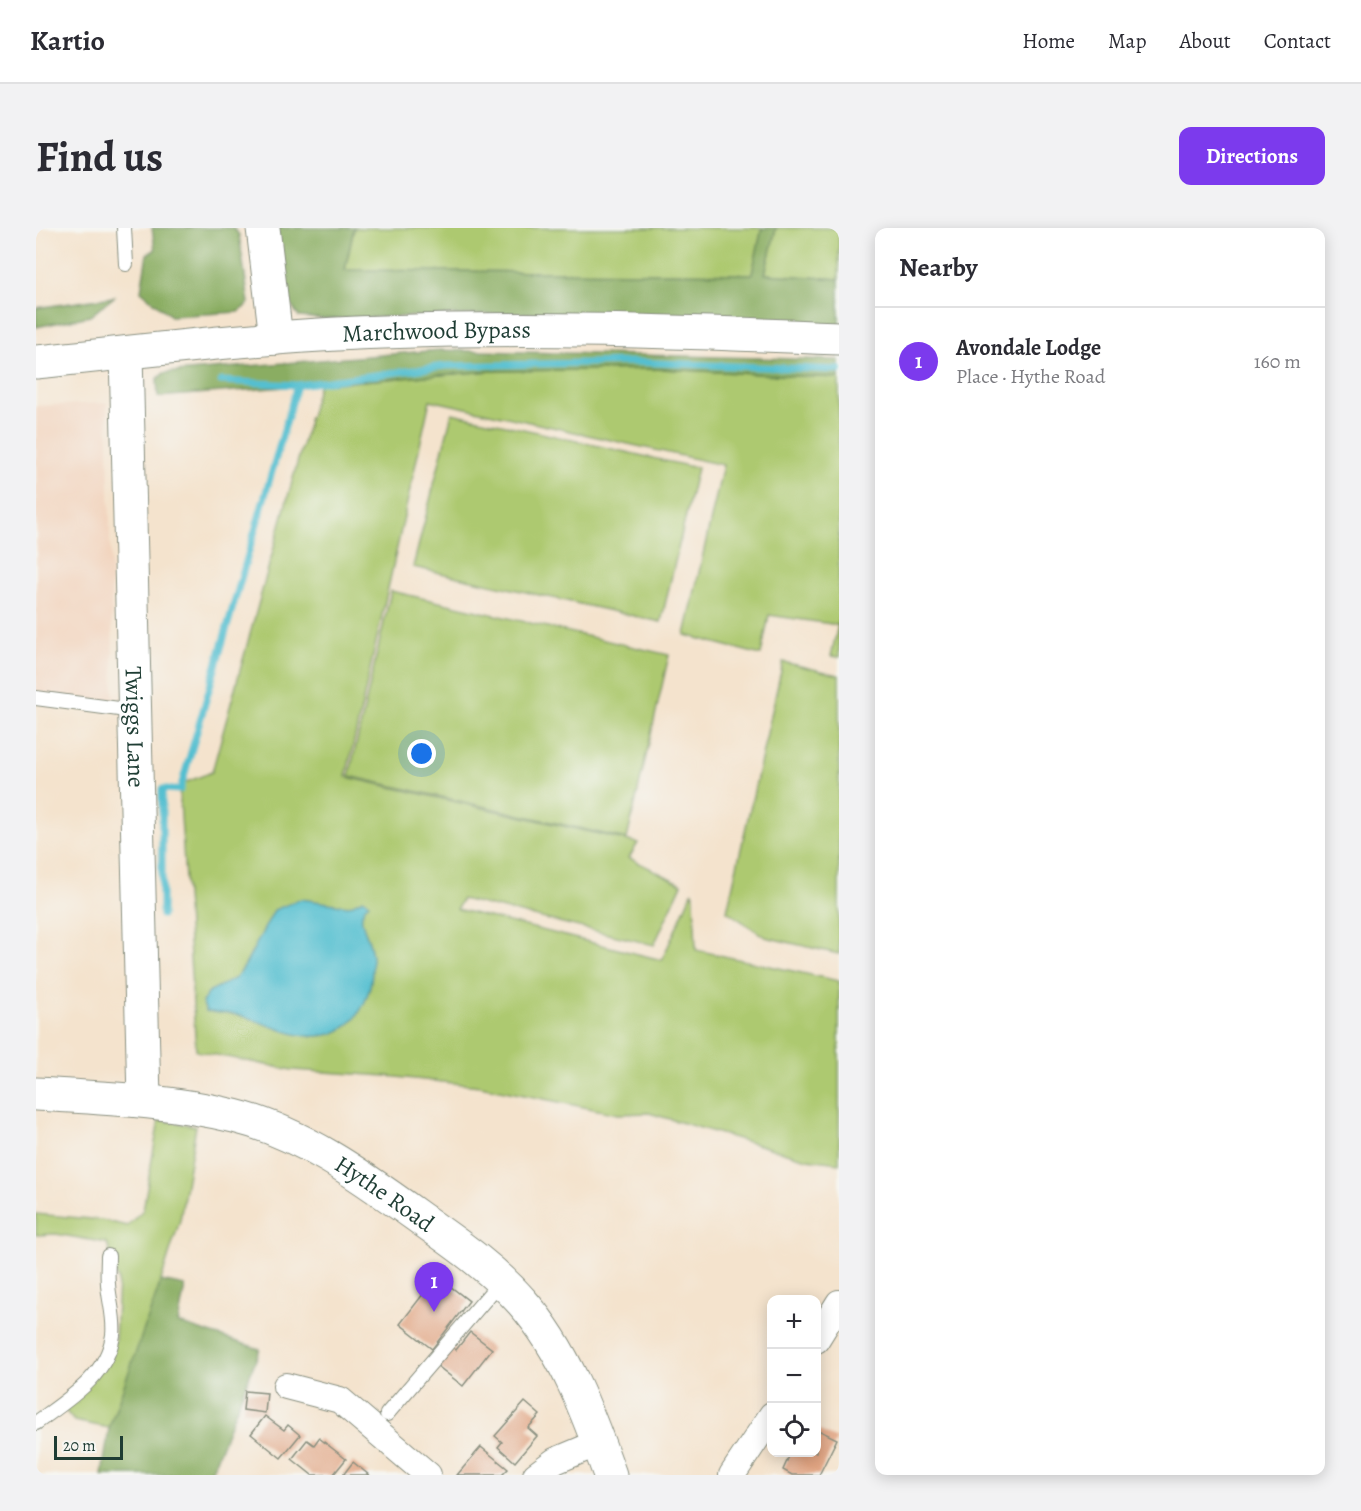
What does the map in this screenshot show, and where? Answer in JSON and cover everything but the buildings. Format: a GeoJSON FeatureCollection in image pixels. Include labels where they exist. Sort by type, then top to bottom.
{"type":"FeatureCollection","features":[{"type":"Feature","properties":{"kind":"street"},"geometry":{"type":"LineString","coordinates":[[263,228],[276,338]]}},
{"type":"Feature","properties":{"kind":"street","name":"Marchwood Bypass"},"geometry":{"type":"LineString","coordinates":[[36,362],[276,338],[473,330],[631,329],[839,338]]}},
{"type":"Feature","properties":{"kind":"street","name":"Twiggs Lane"},"geometry":{"type":"LineString","coordinates":[[126,353],[144,1100]]}},
{"type":"Feature","properties":{"kind":"street","name":"Hythe Road"},"geometry":{"type":"LineString","coordinates":[[36,1095],[144,1100],[235,1116],[286,1135],[381,1190],[475,1258],[523,1303],[549,1339],[569,1374],[610,1475]]}},
{"type":"Feature","properties":{"kind":"street"},"geometry":{"type":"LineString","coordinates":[[821,1332],[839,1302]]}},
{"type":"Feature","properties":{"kind":"street"},"geometry":{"type":"LineString","coordinates":[[286,1386],[340,1400],[428,1475]]}},
{"type":"Feature","properties":{"kind":"street"},"geometry":{"type":"LineString","coordinates":[[732,1475],[767,1421]]}},
{"type":"Feature","properties":{"kind":"street"},"geometry":{"type":"LineString","coordinates":[[536,1475],[555,1461],[598,1443]]}},
{"type":"Feature","properties":{"kind":"lane"},"geometry":{"type":"LineString","coordinates":[[124,228],[126,264]]}},
{"type":"Feature","properties":{"kind":"lane"},"geometry":{"type":"LineString","coordinates":[[36,698],[134,711]]}},
{"type":"Feature","properties":{"kind":"lane"},"geometry":{"type":"LineString","coordinates":[[36,1423],[85,1386],[107,1355],[113,1335],[113,1314],[107,1283],[108,1256]]}},
{"type":"Feature","properties":{"kind":"lane"},"geometry":{"type":"LineString","coordinates":[[387,1414],[501,1281]]}},
{"type":"Feature","properties":{"kind":"shaded area"},"geometry":{"type":"Polygon","coordinates":[[[107,403],[114,709],[36,704],[36,406],[107,403]]]}},
{"type":"Feature","properties":{"kind":"green space"},"geometry":{"type":"Polygon","coordinates":[[[152,228],[234,228],[239,235],[249,303],[239,312],[171,316],[141,291],[147,254],[155,250],[152,228]]]}},
{"type":"Feature","properties":{"kind":"green space"},"geometry":{"type":"Polygon","coordinates":[[[276,228],[354,228],[345,270],[752,274],[762,228],[776,228],[765,274],[839,279],[839,326],[527,313],[324,319],[299,317],[286,298],[276,228]]]}},
{"type":"Feature","properties":{"kind":"green space"},"geometry":{"type":"Polygon","coordinates":[[[354,228],[762,228],[752,274],[345,270],[354,228]]]}},
{"type":"Feature","properties":{"kind":"green space"},"geometry":{"type":"Polygon","coordinates":[[[776,228],[839,228],[839,279],[765,274],[776,228]]]}},
{"type":"Feature","properties":{"kind":"green space"},"geometry":{"type":"Polygon","coordinates":[[[114,297],[90,316],[36,327],[36,308],[114,297]]]}},
{"type":"Feature","properties":{"kind":"green space"},"geometry":{"type":"Polygon","coordinates":[[[440,350],[839,360],[839,378],[661,369],[491,371],[158,397],[157,379],[164,373],[440,350]]]}},
{"type":"Feature","properties":{"kind":"green space"},"geometry":{"type":"Polygon","coordinates":[[[661,369],[839,378],[839,657],[831,656],[838,625],[769,615],[761,655],[685,635],[723,465],[430,400],[346,777],[638,843],[629,858],[682,884],[654,945],[462,899],[457,909],[662,960],[692,892],[696,950],[839,981],[839,1163],[807,1159],[649,1113],[618,1114],[480,1086],[387,1076],[292,1070],[196,1051],[179,785],[212,772],[319,384],[491,371],[661,369]]]}},
{"type":"Feature","properties":{"kind":"green space"},"geometry":{"type":"Polygon","coordinates":[[[452,413],[697,468],[661,622],[413,567],[452,413]]]}},
{"type":"Feature","properties":{"kind":"green space"},"geometry":{"type":"Polygon","coordinates":[[[391,591],[669,655],[627,839],[349,776],[391,591]]]}},
{"type":"Feature","properties":{"kind":"green space"},"geometry":{"type":"Polygon","coordinates":[[[783,662],[839,675],[839,954],[765,937],[727,911],[783,662]]]}},
{"type":"Feature","properties":{"kind":"green space"},"geometry":{"type":"Polygon","coordinates":[[[159,1120],[196,1126],[180,1220],[147,1325],[109,1428],[74,1421],[64,1409],[115,1341],[118,1281],[107,1243],[56,1234],[36,1235],[36,1214],[102,1220],[127,1226],[143,1210],[159,1120]]]}},
{"type":"Feature","properties":{"kind":"green space"},"geometry":{"type":"Polygon","coordinates":[[[161,1281],[185,1286],[178,1323],[260,1349],[210,1475],[102,1475],[109,1428],[161,1281]]]}},
{"type":"Feature","properties":{"kind":"water"},"geometry":{"type":"Polygon","coordinates":[[[301,899],[349,906],[363,899],[369,903],[362,913],[362,923],[370,945],[372,975],[364,1004],[356,1017],[346,1027],[333,1033],[308,1036],[287,1032],[238,1015],[206,1011],[202,1002],[210,991],[236,978],[274,910],[301,899]]]}},
{"type":"Feature","properties":{"kind":"waterway"},"geometry":{"type":"LineString","coordinates":[[221,381],[297,385],[445,366],[633,362],[839,370]]}},
{"type":"Feature","properties":{"kind":"waterway"},"geometry":{"type":"LineString","coordinates":[[162,915],[162,789],[180,790],[297,385]]}},
{"type":"Feature","properties":{"kind":"place","name":"Avondale Lodge"},"geometry":{"type":"Point","coordinates":[434,1312]}}]}
